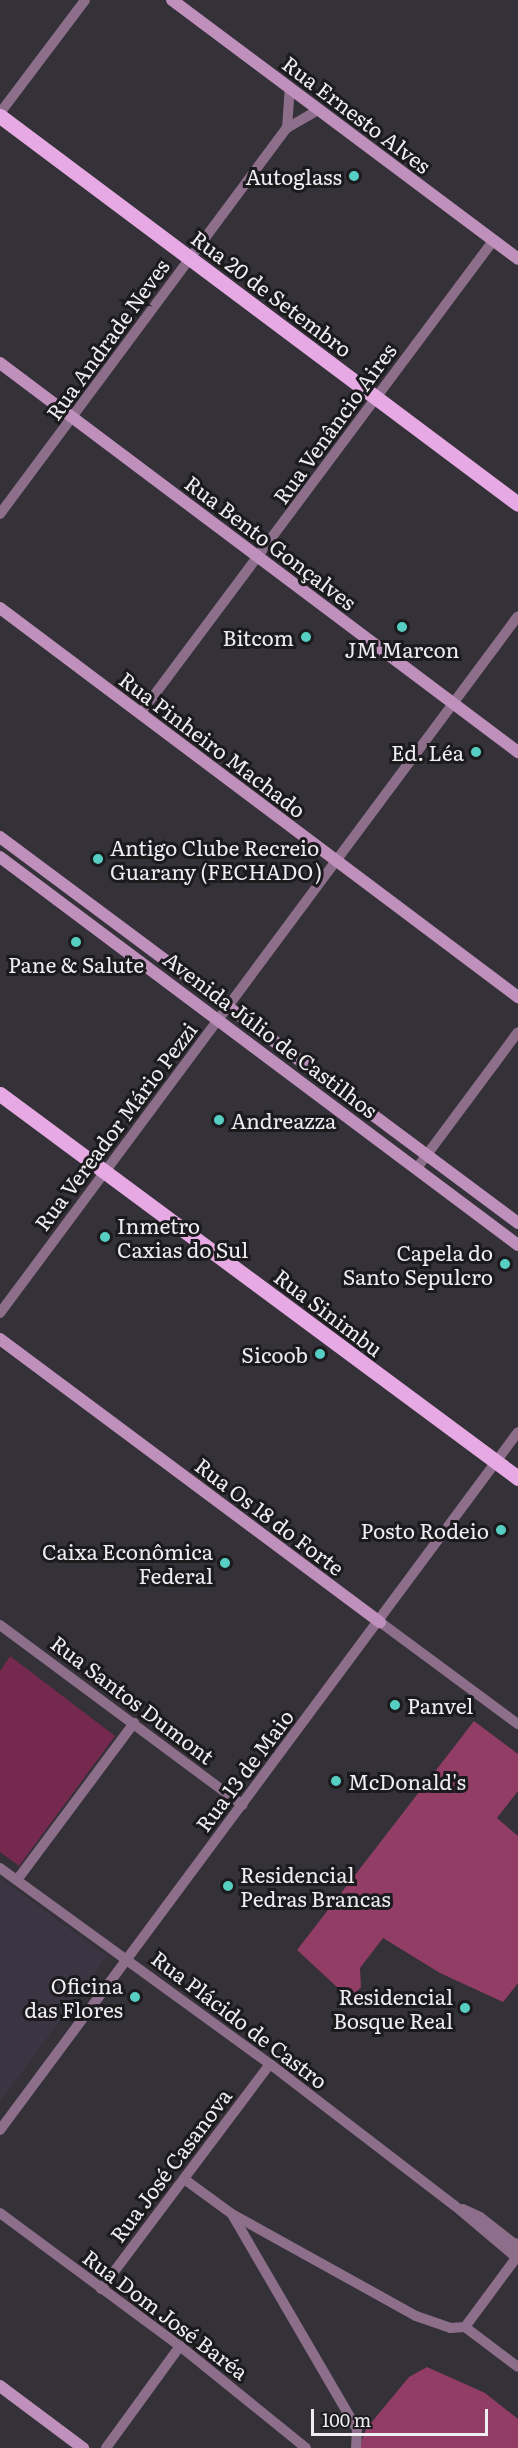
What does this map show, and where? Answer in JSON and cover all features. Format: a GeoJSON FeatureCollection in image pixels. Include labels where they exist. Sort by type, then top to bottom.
{"type":"FeatureCollection","features":[{"type":"Feature","properties":{"kind":"main road","name":"Rua 20 de Setembro"},"geometry":{"type":"LineString","coordinates":[[0,114],[518,504]]}},
{"type":"Feature","properties":{"kind":"main road","name":"Rua Sinimbu"},"geometry":{"type":"LineString","coordinates":[[0,1094],[518,1478]]}},
{"type":"Feature","properties":{"kind":"street"},"geometry":{"type":"LineString","coordinates":[[0,114],[85,0]]}},
{"type":"Feature","properties":{"kind":"street","name":"Rua Ernesto Alves"},"geometry":{"type":"LineString","coordinates":[[172,0],[518,259]]}},
{"type":"Feature","properties":{"kind":"street"},"geometry":{"type":"LineString","coordinates":[[287,128],[290,89]]}},
{"type":"Feature","properties":{"kind":"street","name":"Rua Andrade Neves"},"geometry":{"type":"LineString","coordinates":[[0,514],[287,128],[318,110]]}},
{"type":"Feature","properties":{"kind":"street","name":"Rua Venâncio Aires"},"geometry":{"type":"LineString","coordinates":[[140,714],[493,241]]}},
{"type":"Feature","properties":{"kind":"street","name":"Rua Bento Gonçalves"},"geometry":{"type":"LineString","coordinates":[[0,363],[518,752]]}},
{"type":"Feature","properties":{"kind":"street","name":"Rua Pinheiro Machado"},"geometry":{"type":"LineString","coordinates":[[0,608],[518,997]]}},
{"type":"Feature","properties":{"kind":"street","name":"Rua Vereador Mário Pezzi"},"geometry":{"type":"LineString","coordinates":[[0,1313],[338,862],[518,616]]}},
{"type":"Feature","properties":{"kind":"street","name":"Avenida Júlio de Castilhos"},"geometry":{"type":"LineString","coordinates":[[0,837],[286,1047],[518,1225]]}},
{"type":"Feature","properties":{"kind":"street","name":"Avenida Júlio de Castilhos"},"geometry":{"type":"LineString","coordinates":[[0,857],[219,1018],[514,1242]]}},
{"type":"Feature","properties":{"kind":"street"},"geometry":{"type":"LineString","coordinates":[[23,874],[33,861]]}},
{"type":"Feature","properties":{"kind":"street"},"geometry":{"type":"LineString","coordinates":[[70,908],[79,895]]}},
{"type":"Feature","properties":{"kind":"street"},"geometry":{"type":"LineString","coordinates":[[116,942],[125,928]]}},
{"type":"Feature","properties":{"kind":"street"},"geometry":{"type":"LineString","coordinates":[[162,976],[172,963]]}},
{"type":"Feature","properties":{"kind":"street"},"geometry":{"type":"LineString","coordinates":[[417,1168],[518,1032]]}},
{"type":"Feature","properties":{"kind":"street"},"geometry":{"type":"LineString","coordinates":[[276,1061],[286,1047]]}},
{"type":"Feature","properties":{"kind":"street"},"geometry":{"type":"LineString","coordinates":[[320,1095],[331,1081]]}},
{"type":"Feature","properties":{"kind":"street"},"geometry":{"type":"LineString","coordinates":[[363,1127],[372,1113]]}},
{"type":"Feature","properties":{"kind":"street"},"geometry":{"type":"LineString","coordinates":[[470,1208],[480,1195]]}},
{"type":"Feature","properties":{"kind":"street"},"geometry":{"type":"LineString","coordinates":[[514,1242],[518,1225]]}},
{"type":"Feature","properties":{"kind":"street","name":"Rua Os 18 do Forte"},"geometry":{"type":"LineString","coordinates":[[0,1339],[518,1724]]}},
{"type":"Feature","properties":{"kind":"street","name":"Rua 13 de Maio"},"geometry":{"type":"LineString","coordinates":[[0,2130],[380,1622],[518,1432]]}},
{"type":"Feature","properties":{"kind":"street","name":"Rua Santos Dumont"},"geometry":{"type":"LineString","coordinates":[[0,1624],[242,1805]]}},
{"type":"Feature","properties":{"kind":"street"},"geometry":{"type":"LineString","coordinates":[[17,1880],[134,1723]]}},
{"type":"Feature","properties":{"kind":"street","name":"Rua Plácido de Castro"},"geometry":{"type":"LineString","coordinates":[[0,1868],[270,2064],[454,2205],[517,2259]]}},
{"type":"Feature","properties":{"kind":"street","name":"Rua José Casanova"},"geometry":{"type":"LineString","coordinates":[[101,2289],[270,2064]]}},
{"type":"Feature","properties":{"kind":"street"},"geometry":{"type":"LineString","coordinates":[[184,2179],[232,2214],[416,2316],[450,2328],[465,2327],[518,2367]]}},
{"type":"Feature","properties":{"kind":"street","name":"Rua Plácido de Castro"},"geometry":{"type":"LineString","coordinates":[[454,2205],[480,2217],[517,2244]]}},
{"type":"Feature","properties":{"kind":"street","name":"Rua Dom José Baréa"},"geometry":{"type":"LineString","coordinates":[[0,2213],[180,2346],[306,2448]]}},
{"type":"Feature","properties":{"kind":"street"},"geometry":{"type":"LineString","coordinates":[[232,2214],[357,2428],[356,2448]]}},
{"type":"Feature","properties":{"kind":"street"},"geometry":{"type":"LineString","coordinates":[[465,2327],[517,2259],[517,2244]]}},
{"type":"Feature","properties":{"kind":"street"},"geometry":{"type":"LineString","coordinates":[[106,2448],[180,2346]]}},
{"type":"Feature","properties":{"kind":"street"},"geometry":{"type":"LineString","coordinates":[[0,2386],[83,2448]]}},
{"type":"Feature","properties":{"kind":"shaded area"},"geometry":{"type":"Polygon","coordinates":[[[10,1656],[115,1736],[19,1866],[0,1852],[0,1671],[10,1656]]]}},
{"type":"Feature","properties":{"kind":"shaded area"},"geometry":{"type":"Polygon","coordinates":[[[474,1721],[518,1754],[518,1791],[497,1818],[518,1836],[518,1983],[503,2002],[440,1973],[383,1938],[360,1968],[361,1987],[350,1999],[297,1950],[474,1721]]]}},
{"type":"Feature","properties":{"kind":"shaded area"},"geometry":{"type":"Polygon","coordinates":[[[0,1878],[107,1956],[0,2102],[0,1878]]]}},
{"type":"Feature","properties":{"kind":"shaded area"},"geometry":{"type":"Polygon","coordinates":[[[427,2367],[485,2393],[518,2419],[518,2448],[359,2448],[366,2429],[409,2377],[427,2367]]]}},
{"type":"Feature","properties":{"kind":"place","name":"Autoglass"},"geometry":{"type":"Point","coordinates":[354,176]}},
{"type":"Feature","properties":{"kind":"place","name":"JM Marcon"},"geometry":{"type":"Point","coordinates":[402,627]}},
{"type":"Feature","properties":{"kind":"place","name":"Bitcom"},"geometry":{"type":"Point","coordinates":[306,637]}},
{"type":"Feature","properties":{"kind":"place","name":"Ed. Léa"},"geometry":{"type":"Point","coordinates":[476,752]}},
{"type":"Feature","properties":{"kind":"place","name":"Antigo Clube Recreio Guarany (FECHADO)"},"geometry":{"type":"Point","coordinates":[98,859]}},
{"type":"Feature","properties":{"kind":"place","name":"Pane & Salute"},"geometry":{"type":"Point","coordinates":[76,942]}},
{"type":"Feature","properties":{"kind":"place","name":"Andreazza"},"geometry":{"type":"Point","coordinates":[219,1120]}},
{"type":"Feature","properties":{"kind":"place","name":"Inmetro Caxias do Sul"},"geometry":{"type":"Point","coordinates":[105,1237]}},
{"type":"Feature","properties":{"kind":"place","name":"Capela do Santo Sepulcro"},"geometry":{"type":"Point","coordinates":[505,1264]}},
{"type":"Feature","properties":{"kind":"place","name":"Sicoob"},"geometry":{"type":"Point","coordinates":[320,1354]}},
{"type":"Feature","properties":{"kind":"place","name":"Posto Rodeio"},"geometry":{"type":"Point","coordinates":[501,1530]}},
{"type":"Feature","properties":{"kind":"place","name":"Caixa Econômica Federal"},"geometry":{"type":"Point","coordinates":[225,1563]}},
{"type":"Feature","properties":{"kind":"place","name":"Panvel"},"geometry":{"type":"Point","coordinates":[395,1705]}},
{"type":"Feature","properties":{"kind":"place","name":"McDonald's"},"geometry":{"type":"Point","coordinates":[336,1781]}},
{"type":"Feature","properties":{"kind":"place","name":"Residencial Pedras Brancas"},"geometry":{"type":"Point","coordinates":[228,1886]}},
{"type":"Feature","properties":{"kind":"place","name":"Oficina das Flores"},"geometry":{"type":"Point","coordinates":[135,1997]}},
{"type":"Feature","properties":{"kind":"place","name":"Residencial Bosque Real"},"geometry":{"type":"Point","coordinates":[465,2008]}}]}
